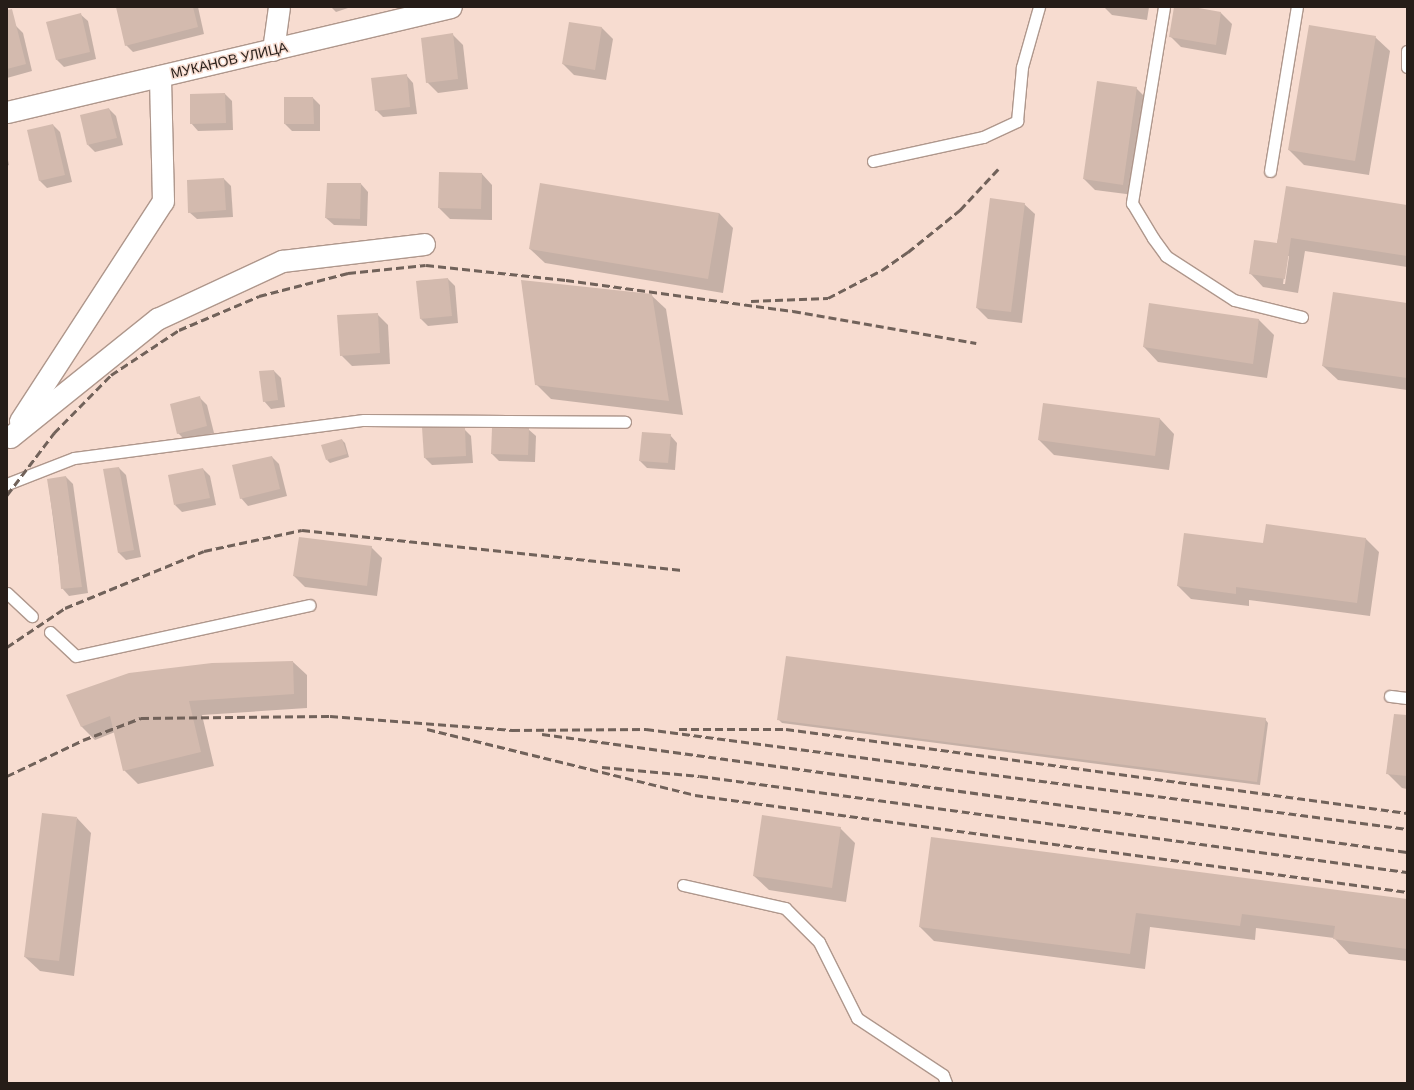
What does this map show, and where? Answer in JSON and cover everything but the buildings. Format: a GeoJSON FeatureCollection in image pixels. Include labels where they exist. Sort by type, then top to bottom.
{"type":"FeatureCollection","features":[{"type":"Feature","properties":{"kind":"street"},"geometry":{"type":"LineString","coordinates":[[273,50],[279,7]]}},
{"type":"Feature","properties":{"kind":"street","name":"МУКАНОВ УЛИЦА"},"geometry":{"type":"LineString","coordinates":[[7,112],[451,7]]}},
{"type":"Feature","properties":{"kind":"street"},"geometry":{"type":"LineString","coordinates":[[8,439],[163,201],[160,76]]}},
{"type":"Feature","properties":{"kind":"street"},"geometry":{"type":"LineString","coordinates":[[8,439],[157,319],[282,261],[424,244]]}},
{"type":"Feature","properties":{"kind":"lane"},"geometry":{"type":"LineString","coordinates":[[873,161],[982,137],[1017,121],[1022,67],[1039,7]]}},
{"type":"Feature","properties":{"kind":"lane"},"geometry":{"type":"LineString","coordinates":[[1164,7],[1132,203],[1153,238],[1166,256],[1234,300],[1302,317]]}},
{"type":"Feature","properties":{"kind":"lane"},"geometry":{"type":"LineString","coordinates":[[1270,171],[1297,7]]}},
{"type":"Feature","properties":{"kind":"lane"},"geometry":{"type":"LineString","coordinates":[[1407,51],[1407,68]]}},
{"type":"Feature","properties":{"kind":"lane"},"geometry":{"type":"LineString","coordinates":[[7,484],[74,458],[364,420],[625,422]]}},
{"type":"Feature","properties":{"kind":"lane"},"geometry":{"type":"LineString","coordinates":[[7,593],[32,616]]}},
{"type":"Feature","properties":{"kind":"lane"},"geometry":{"type":"LineString","coordinates":[[50,632],[76,656],[309,605]]}},
{"type":"Feature","properties":{"kind":"lane"},"geometry":{"type":"LineString","coordinates":[[1390,696],[1407,698]]}},
{"type":"Feature","properties":{"kind":"lane"},"geometry":{"type":"LineString","coordinates":[[683,885],[785,908],[819,942],[856,1018],[943,1075],[946,1083]]}},
{"type":"Feature","properties":{"kind":"railway"},"geometry":{"type":"LineString","coordinates":[[751,301],[828,298],[882,270],[908,252],[960,210],[1001,166]]}},
{"type":"Feature","properties":{"kind":"railway"},"geometry":{"type":"LineString","coordinates":[[7,495],[54,433],[111,375],[179,330],[259,296],[348,273],[426,265],[566,280],[793,311],[976,343]]}},
{"type":"Feature","properties":{"kind":"railway"},"geometry":{"type":"LineString","coordinates":[[7,647],[65,608],[204,551],[302,530],[682,570]]}},
{"type":"Feature","properties":{"kind":"railway"},"geometry":{"type":"LineString","coordinates":[[7,776],[83,740],[141,718],[330,716],[512,730],[646,729],[1407,829]]}},
{"type":"Feature","properties":{"kind":"railway"},"geometry":{"type":"LineString","coordinates":[[427,729],[695,795],[1407,892]]}},
{"type":"Feature","properties":{"kind":"railway"},"geometry":{"type":"LineString","coordinates":[[679,729],[786,729],[1407,813]]}},
{"type":"Feature","properties":{"kind":"railway"},"geometry":{"type":"LineString","coordinates":[[542,734],[1407,852]]}},
{"type":"Feature","properties":{"kind":"railway"},"geometry":{"type":"LineString","coordinates":[[602,767],[700,776],[1407,872]]}}]}
